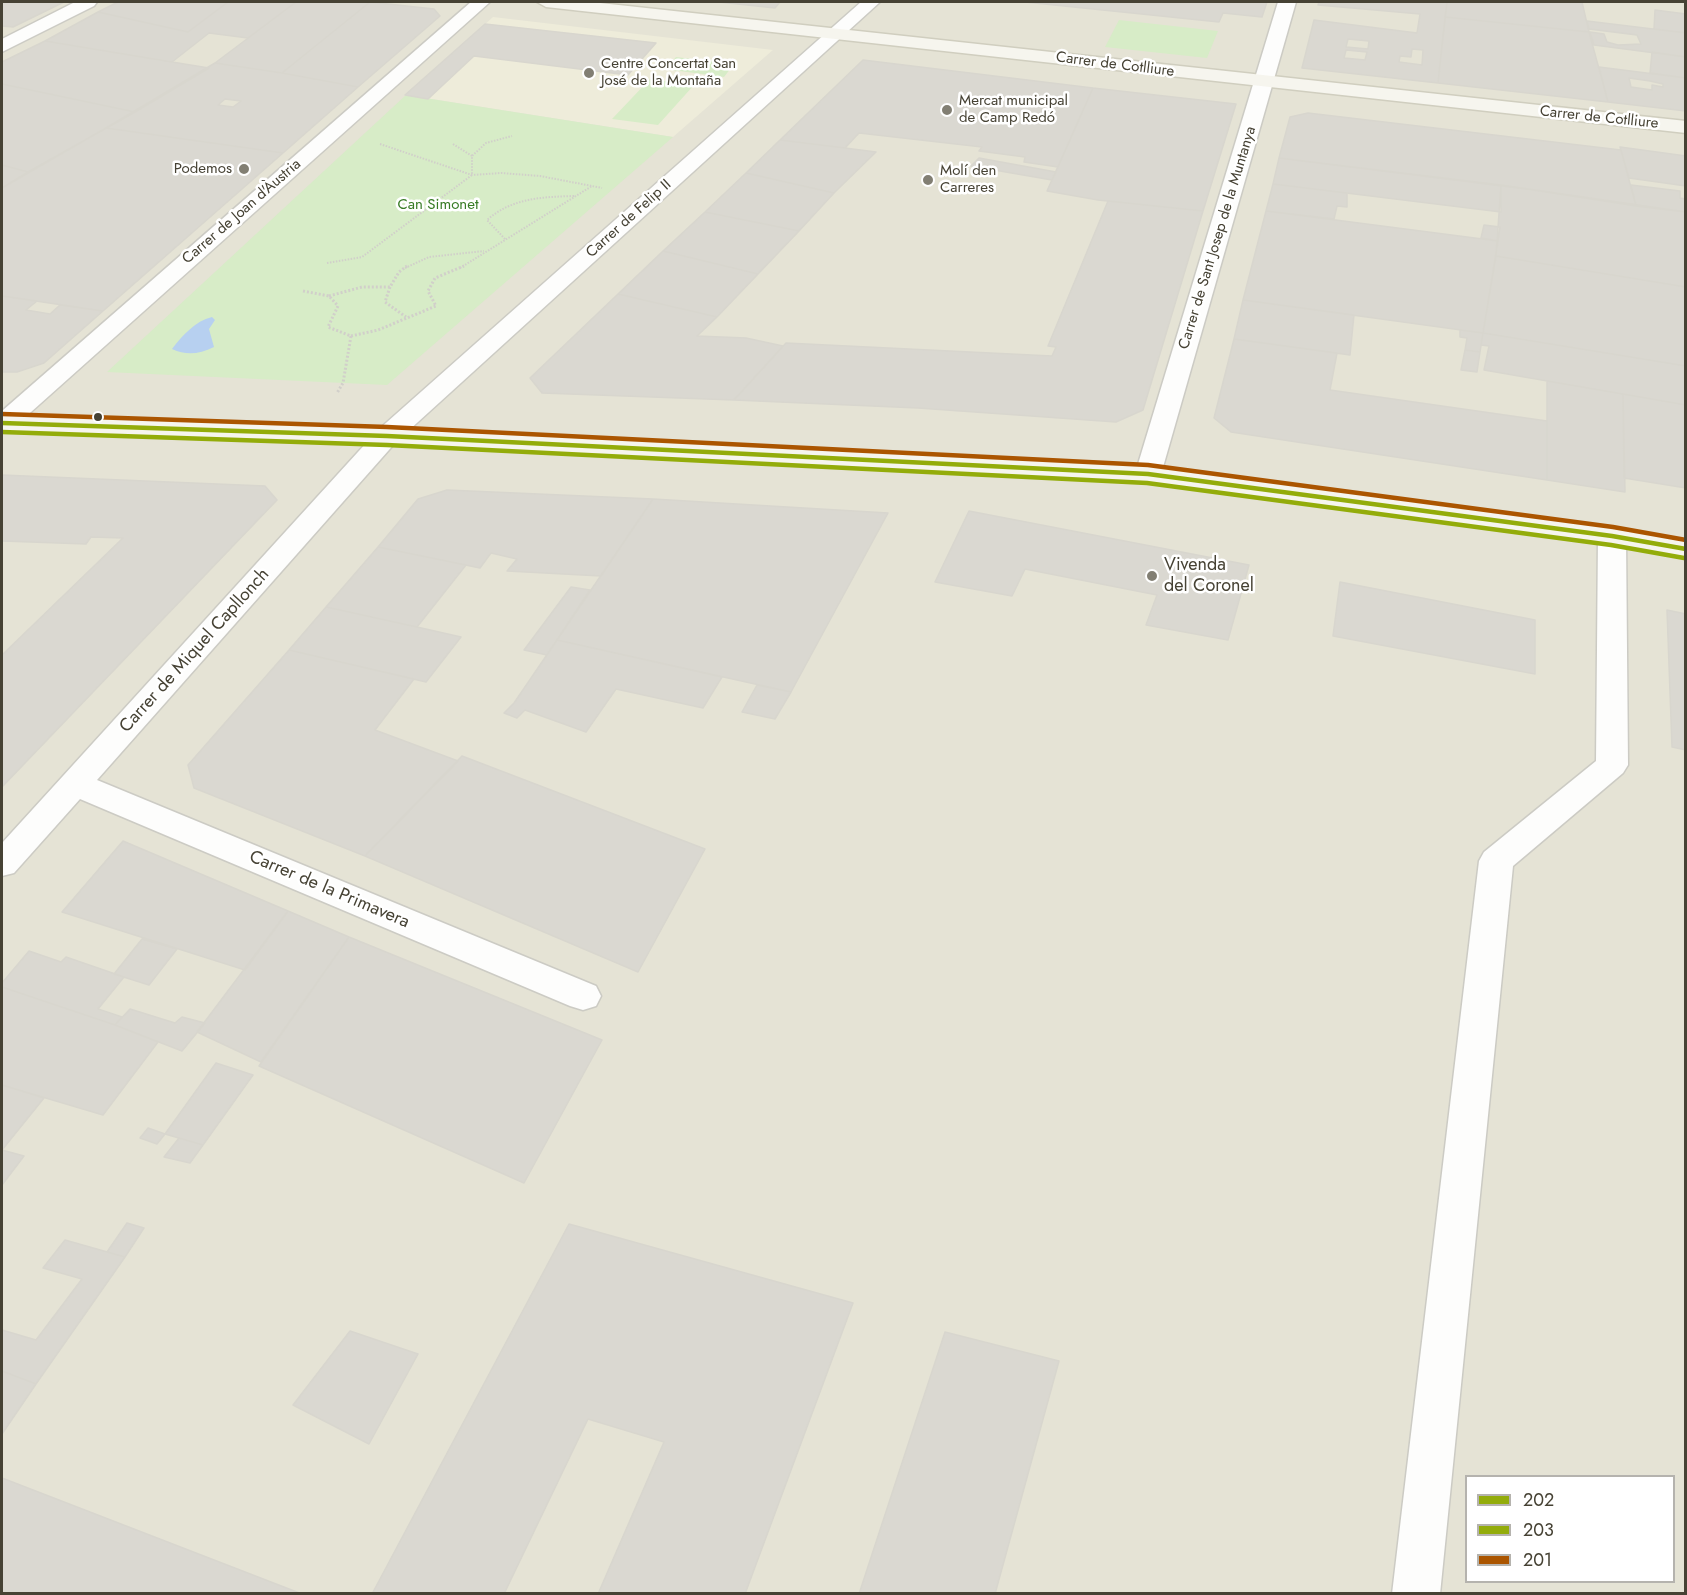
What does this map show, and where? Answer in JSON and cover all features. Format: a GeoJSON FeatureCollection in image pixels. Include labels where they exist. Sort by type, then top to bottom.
{"type":"FeatureCollection","features":[{"type":"Feature","properties":{"kind":"main road","name":"Carrer de Cotlliure"},"geometry":{"type":"LineString","coordinates":[[546,2],[837,33],[1263,83],[1686,127]]}},
{"type":"Feature","properties":{"kind":"main road"},"geometry":{"type":"LineString","coordinates":[[2,423],[387,436],[1148,474],[1612,536],[1686,549]]}},
{"type":"Feature","properties":{"kind":"street"},"geometry":{"type":"LineString","coordinates":[[2,46],[88,2]]}},
{"type":"Feature","properties":{"kind":"street","name":"Carrer de Joan d'Àustria"},"geometry":{"type":"LineString","coordinates":[[2,423],[481,2]]}},
{"type":"Feature","properties":{"kind":"street","name":"Carrer de Felip II"},"geometry":{"type":"LineString","coordinates":[[387,436],[871,2]]}},
{"type":"Feature","properties":{"kind":"street","name":"Carrer de Sant Josep de la Muntanya"},"geometry":{"type":"LineString","coordinates":[[1148,474],[1287,2]]}},
{"type":"Feature","properties":{"kind":"street","name":"Carrer de Miquel Capllonch"},"geometry":{"type":"LineString","coordinates":[[2,864],[387,436]]}},
{"type":"Feature","properties":{"kind":"street"},"geometry":{"type":"LineString","coordinates":[[1416,1593],[1496,861],[1612,765],[1612,536]]}},
{"type":"Feature","properties":{"kind":"street","name":"Carrer de la Primavera"},"geometry":{"type":"LineString","coordinates":[[76,784],[583,996]]}},
{"type":"Feature","properties":{"kind":"path"},"geometry":{"type":"LineString","coordinates":[[329,135],[371,141],[472,175],[501,173],[540,176],[651,199]]}},
{"type":"Feature","properties":{"kind":"path"},"geometry":{"type":"LineString","coordinates":[[472,175],[472,156],[486,143],[512,136]]}},
{"type":"Feature","properties":{"kind":"path"},"geometry":{"type":"LineString","coordinates":[[453,144],[472,156]]}},
{"type":"Feature","properties":{"kind":"path"},"geometry":{"type":"LineString","coordinates":[[327,263],[362,256],[472,175]]}},
{"type":"Feature","properties":{"kind":"path"},"geometry":{"type":"LineString","coordinates":[[329,296],[338,306],[328,327],[351,336],[378,330],[436,306],[428,291],[435,278],[467,265],[485,251],[592,186]]}},
{"type":"Feature","properties":{"kind":"path"},"geometry":{"type":"LineString","coordinates":[[506,239],[487,220],[499,207],[533,197],[575,196]]}},
{"type":"Feature","properties":{"kind":"path"},"geometry":{"type":"LineString","coordinates":[[405,317],[385,302],[390,287],[400,271],[429,257],[456,252],[485,251]]}},
{"type":"Feature","properties":{"kind":"path"},"geometry":{"type":"LineString","coordinates":[[303,291],[329,296],[362,287],[390,287]]}},
{"type":"Feature","properties":{"kind":"path"},"geometry":{"type":"LineString","coordinates":[[335,397],[343,383],[351,336]]}},
{"type":"Feature","properties":{"kind":"shaded area"},"geometry":{"type":"Polygon","coordinates":[[[2,2],[1685,2],[1685,1593],[2,1594],[2,2]]]}},
{"type":"Feature","properties":{"kind":"shaded area","name":"Centre Concertat San José de la Montaña"},"geometry":{"type":"Polygon","coordinates":[[[493,17],[773,50],[673,137],[406,95],[493,17]]]}},
{"type":"Feature","properties":{"kind":"green space"},"geometry":{"type":"Polygon","coordinates":[[[1119,20],[1218,31],[1207,58],[1105,47],[1119,20]]]}},
{"type":"Feature","properties":{"kind":"green space"},"geometry":{"type":"Polygon","coordinates":[[[676,57],[734,64],[724,77],[665,69],[676,57]]]}},
{"type":"Feature","properties":{"kind":"green space"},"geometry":{"type":"Polygon","coordinates":[[[650,79],[694,85],[658,125],[612,119],[650,79]]]}},
{"type":"Feature","properties":{"kind":"green space","name":"Can Simonet"},"geometry":{"type":"Polygon","coordinates":[[[406,95],[673,137],[387,385],[107,372],[406,95]]]}},
{"type":"Feature","properties":{"kind":"water"},"geometry":{"type":"Polygon","coordinates":[[[212,317],[215,320],[209,329],[214,347],[193,353],[183,353],[172,349],[195,325],[212,317]]]}},
{"type":"Feature","properties":{"kind":"building"},"geometry":{"type":"Polygon","coordinates":[[[2,2],[64,2],[13,27],[2,26],[2,2]]]}},
{"type":"Feature","properties":{"kind":"building"},"geometry":{"type":"Polygon","coordinates":[[[118,2],[228,2],[188,32],[98,12],[118,2]]]}},
{"type":"Feature","properties":{"kind":"building"},"geometry":{"type":"Polygon","coordinates":[[[228,2],[296,2],[248,38],[209,33],[172,62],[45,41],[98,12],[188,32],[228,2]]]}},
{"type":"Feature","properties":{"kind":"building"},"geometry":{"type":"Polygon","coordinates":[[[296,2],[370,2],[282,73],[215,63],[296,2]]]}},
{"type":"Feature","properties":{"kind":"building"},"geometry":{"type":"Polygon","coordinates":[[[370,2],[434,9],[440,16],[358,87],[282,73],[370,2]]]}},
{"type":"Feature","properties":{"kind":"building"},"geometry":{"type":"Polygon","coordinates":[[[719,2],[780,2],[775,8],[719,2]]]}},
{"type":"Feature","properties":{"kind":"building"},"geometry":{"type":"Polygon","coordinates":[[[1025,2],[1267,2],[1262,17],[1223,13],[1219,22],[1025,2]]]}},
{"type":"Feature","properties":{"kind":"building"},"geometry":{"type":"Polygon","coordinates":[[[1319,2],[1447,2],[1438,83],[1302,68],[1314,20],[1417,33],[1420,14],[1318,5],[1319,2]],[[1348,39],[1346,47],[1368,49],[1369,41],[1348,39]],[[1412,49],[1411,57],[1400,56],[1399,62],[1422,65],[1423,50],[1412,49]],[[1346,50],[1344,58],[1365,60],[1367,52],[1346,50]]]}},
{"type":"Feature","properties":{"kind":"building"},"geometry":{"type":"Polygon","coordinates":[[[1447,2],[1582,2],[1589,32],[1445,17],[1447,2]]]}},
{"type":"Feature","properties":{"kind":"building"},"geometry":{"type":"Polygon","coordinates":[[[1655,10],[1686,14],[1686,33],[1654,29],[1655,10]]]}},
{"type":"Feature","properties":{"kind":"building"},"geometry":{"type":"Polygon","coordinates":[[[1445,17],[1589,32],[1608,102],[1438,83],[1445,17]]]}},
{"type":"Feature","properties":{"kind":"building"},"geometry":{"type":"Polygon","coordinates":[[[1587,21],[1686,33],[1686,57],[1594,45],[1590,32],[1604,34],[1607,42],[1618,45],[1641,44],[1637,35],[1589,29],[1587,21]]]}},
{"type":"Feature","properties":{"kind":"building"},"geometry":{"type":"Polygon","coordinates":[[[485,24],[656,43],[628,75],[474,56],[428,99],[405,95],[485,24]]]}},
{"type":"Feature","properties":{"kind":"building"},"geometry":{"type":"Polygon","coordinates":[[[45,41],[209,68],[135,112],[2,84],[2,62],[45,41]]]}},
{"type":"Feature","properties":{"kind":"building"},"geometry":{"type":"Polygon","coordinates":[[[1652,52],[1686,57],[1686,78],[1650,73],[1652,52]]]}},
{"type":"Feature","properties":{"kind":"building","name":"Mercat municipal de Camp Redó"},"geometry":{"type":"Polygon","coordinates":[[[863,60],[1093,88],[1058,167],[1024,162],[1025,157],[979,151],[982,147],[859,133],[845,148],[780,140],[863,60]]]}},
{"type":"Feature","properties":{"kind":"building"},"geometry":{"type":"Polygon","coordinates":[[[215,63],[358,87],[283,153],[106,128],[215,63]],[[225,99],[218,105],[233,107],[241,101],[225,99]]]}},
{"type":"Feature","properties":{"kind":"building"},"geometry":{"type":"Polygon","coordinates":[[[1599,67],[1686,78],[1686,111],[1608,102],[1599,67]],[[1629,78],[1631,87],[1652,90],[1652,85],[1663,87],[1663,84],[1629,78]]]}},
{"type":"Feature","properties":{"kind":"building"},"geometry":{"type":"Polygon","coordinates":[[[2,84],[135,112],[28,172],[2,165],[2,84]]]}},
{"type":"Feature","properties":{"kind":"building"},"geometry":{"type":"Polygon","coordinates":[[[1093,88],[1236,104],[1203,211],[1098,200],[1047,191],[1093,88]]]}},
{"type":"Feature","properties":{"kind":"building"},"geometry":{"type":"Polygon","coordinates":[[[1308,113],[1621,150],[1636,206],[1527,189],[1279,158],[1290,117],[1308,113]]]}},
{"type":"Feature","properties":{"kind":"building"},"geometry":{"type":"Polygon","coordinates":[[[106,128],[283,153],[103,311],[2,296],[2,188],[106,128]]]}},
{"type":"Feature","properties":{"kind":"building"},"geometry":{"type":"Polygon","coordinates":[[[780,140],[876,152],[834,193],[746,173],[780,140]]]}},
{"type":"Feature","properties":{"kind":"building"},"geometry":{"type":"Polygon","coordinates":[[[1620,147],[1686,156],[1686,186],[1629,178],[1620,147]]]}},
{"type":"Feature","properties":{"kind":"building"},"geometry":{"type":"Polygon","coordinates":[[[979,158],[1056,172],[1052,180],[971,166],[979,158]]]}},
{"type":"Feature","properties":{"kind":"building"},"geometry":{"type":"Polygon","coordinates":[[[1279,158],[1501,185],[1501,212],[1273,184],[1279,158]]]}},
{"type":"Feature","properties":{"kind":"building"},"geometry":{"type":"Polygon","coordinates":[[[2,165],[28,172],[2,188],[2,165]]]}},
{"type":"Feature","properties":{"kind":"building"},"geometry":{"type":"Polygon","coordinates":[[[746,173],[834,193],[799,231],[705,212],[746,173]]]}},
{"type":"Feature","properties":{"kind":"building"},"geometry":{"type":"Polygon","coordinates":[[[1273,184],[1347,193],[1347,207],[1337,206],[1334,219],[1266,211],[1273,184]]]}},
{"type":"Feature","properties":{"kind":"building"},"geometry":{"type":"Polygon","coordinates":[[[1501,185],[1686,212],[1686,287],[1496,256],[1501,185]]]}},
{"type":"Feature","properties":{"kind":"building"},"geometry":{"type":"Polygon","coordinates":[[[1631,185],[1680,191],[1680,198],[1686,199],[1686,212],[1636,206],[1631,185]]]}},
{"type":"Feature","properties":{"kind":"building"},"geometry":{"type":"Polygon","coordinates":[[[1108,201],[1203,211],[1143,410],[1116,422],[918,408],[734,400],[786,343],[1052,356],[1056,347],[1048,346],[1108,201]]]}},
{"type":"Feature","properties":{"kind":"building"},"geometry":{"type":"Polygon","coordinates":[[[1266,211],[1498,241],[1483,333],[1243,300],[1266,211]]]}},
{"type":"Feature","properties":{"kind":"building"},"geometry":{"type":"Polygon","coordinates":[[[705,212],[799,231],[758,274],[663,251],[705,212]]]}},
{"type":"Feature","properties":{"kind":"building"},"geometry":{"type":"Polygon","coordinates":[[[1484,225],[1500,227],[1498,241],[1481,238],[1484,225]]]}},
{"type":"Feature","properties":{"kind":"building"},"geometry":{"type":"Polygon","coordinates":[[[663,251],[758,274],[717,317],[618,294],[663,251]]]}},
{"type":"Feature","properties":{"kind":"building"},"geometry":{"type":"Polygon","coordinates":[[[1496,256],[1686,287],[1686,366],[1483,333],[1496,256]]]}},
{"type":"Feature","properties":{"kind":"building"},"geometry":{"type":"Polygon","coordinates":[[[618,294],[717,317],[697,336],[746,338],[783,346],[734,400],[542,393],[530,378],[618,294]]]}},
{"type":"Feature","properties":{"kind":"building"},"geometry":{"type":"Polygon","coordinates":[[[2,296],[37,301],[26,310],[50,314],[60,305],[103,311],[44,363],[17,372],[2,372],[2,296]]]}},
{"type":"Feature","properties":{"kind":"building"},"geometry":{"type":"Polygon","coordinates":[[[1243,300],[1354,315],[1350,355],[1234,339],[1243,300]]]}},
{"type":"Feature","properties":{"kind":"building"},"geometry":{"type":"Polygon","coordinates":[[[1460,330],[1483,333],[1480,352],[1465,350],[1467,338],[1460,337],[1460,330]]]}},
{"type":"Feature","properties":{"kind":"building"},"geometry":{"type":"Polygon","coordinates":[[[1483,333],[1686,366],[1686,405],[1484,370],[1489,346],[1481,345],[1483,333]]]}},
{"type":"Feature","properties":{"kind":"building"},"geometry":{"type":"Polygon","coordinates":[[[1234,339],[1337,353],[1330,390],[1547,421],[1547,480],[1231,432],[1214,418],[1234,339]]]}},
{"type":"Feature","properties":{"kind":"building"},"geometry":{"type":"Polygon","coordinates":[[[1465,350],[1480,352],[1477,372],[1461,370],[1465,350]]]}},
{"type":"Feature","properties":{"kind":"building"},"geometry":{"type":"Polygon","coordinates":[[[1547,381],[1623,394],[1625,492],[1547,480],[1547,381]]]}},
{"type":"Feature","properties":{"kind":"building"},"geometry":{"type":"Polygon","coordinates":[[[1623,394],[1686,405],[1686,488],[1624,478],[1623,394]]]}},
{"type":"Feature","properties":{"kind":"building"},"geometry":{"type":"Polygon","coordinates":[[[2,475],[265,486],[277,500],[2,787],[2,655],[123,538],[91,537],[86,544],[2,541],[2,475]]]}},
{"type":"Feature","properties":{"kind":"building"},"geometry":{"type":"Polygon","coordinates":[[[447,490],[653,499],[601,576],[507,571],[517,559],[491,553],[480,568],[378,547],[418,499],[447,490]]]}},
{"type":"Feature","properties":{"kind":"building"},"geometry":{"type":"Polygon","coordinates":[[[653,499],[888,513],[791,692],[557,640],[653,499]]]}},
{"type":"Feature","properties":{"kind":"building","name":"Vivenda del Coronel"},"geometry":{"type":"Polygon","coordinates":[[[969,511],[1249,565],[1228,640],[1146,625],[1157,595],[1025,569],[1012,596],[935,582],[969,511]]]}},
{"type":"Feature","properties":{"kind":"building"},"geometry":{"type":"Polygon","coordinates":[[[378,547],[466,565],[417,627],[326,607],[378,547]]]}},
{"type":"Feature","properties":{"kind":"building"},"geometry":{"type":"Polygon","coordinates":[[[1340,582],[1535,620],[1535,674],[1333,636],[1340,582]]]}},
{"type":"Feature","properties":{"kind":"building"},"geometry":{"type":"Polygon","coordinates":[[[571,587],[590,590],[547,655],[524,650],[571,587]]]}},
{"type":"Feature","properties":{"kind":"building"},"geometry":{"type":"Polygon","coordinates":[[[326,607],[461,637],[426,682],[289,650],[326,607]]]}},
{"type":"Feature","properties":{"kind":"building"},"geometry":{"type":"Polygon","coordinates":[[[1667,610],[1686,614],[1686,750],[1672,747],[1667,610]]]}},
{"type":"Feature","properties":{"kind":"building"},"geometry":{"type":"Polygon","coordinates":[[[557,640],[722,677],[703,708],[616,689],[586,732],[525,710],[517,718],[504,713],[514,703],[557,640]]]}},
{"type":"Feature","properties":{"kind":"building"},"geometry":{"type":"Polygon","coordinates":[[[289,650],[414,679],[375,730],[458,761],[365,856],[194,788],[188,765],[289,650]]]}},
{"type":"Feature","properties":{"kind":"building"},"geometry":{"type":"Polygon","coordinates":[[[757,685],[791,692],[775,719],[742,712],[757,685]]]}},
{"type":"Feature","properties":{"kind":"building"},"geometry":{"type":"Polygon","coordinates":[[[462,756],[705,849],[638,972],[365,856],[462,756]]]}},
{"type":"Feature","properties":{"kind":"building"},"geometry":{"type":"Polygon","coordinates":[[[123,841],[288,911],[245,970],[62,912],[123,841]]]}},
{"type":"Feature","properties":{"kind":"building"},"geometry":{"type":"Polygon","coordinates":[[[288,911],[349,937],[261,1062],[197,1032],[288,911]]]}},
{"type":"Feature","properties":{"kind":"building"},"geometry":{"type":"Polygon","coordinates":[[[349,937],[602,1040],[524,1183],[259,1066],[349,937]]]}},
{"type":"Feature","properties":{"kind":"building"},"geometry":{"type":"Polygon","coordinates":[[[142,939],[177,949],[149,985],[114,974],[142,939]]]}},
{"type":"Feature","properties":{"kind":"building"},"geometry":{"type":"Polygon","coordinates":[[[29,951],[61,962],[66,957],[124,977],[98,1009],[122,1017],[115,1025],[2,987],[2,983],[29,951]]]}},
{"type":"Feature","properties":{"kind":"building"},"geometry":{"type":"Polygon","coordinates":[[[2,987],[158,1042],[103,1115],[2,1085],[2,987]]]}},
{"type":"Feature","properties":{"kind":"building"},"geometry":{"type":"Polygon","coordinates":[[[130,1009],[175,1023],[182,1017],[205,1023],[182,1051],[115,1025],[130,1009]]]}},
{"type":"Feature","properties":{"kind":"building"},"geometry":{"type":"Polygon","coordinates":[[[216,1063],[253,1075],[203,1145],[165,1134],[216,1063]]]}},
{"type":"Feature","properties":{"kind":"building"},"geometry":{"type":"Polygon","coordinates":[[[2,1085],[44,1098],[2,1150],[2,1085]]]}},
{"type":"Feature","properties":{"kind":"building"},"geometry":{"type":"Polygon","coordinates":[[[148,1128],[165,1134],[157,1144],[140,1138],[148,1128]]]}},
{"type":"Feature","properties":{"kind":"building"},"geometry":{"type":"Polygon","coordinates":[[[179,1138],[203,1145],[190,1163],[164,1157],[179,1138]]]}},
{"type":"Feature","properties":{"kind":"building"},"geometry":{"type":"Polygon","coordinates":[[[2,1150],[24,1156],[2,1185],[2,1150]]]}},
{"type":"Feature","properties":{"kind":"building"},"geometry":{"type":"Polygon","coordinates":[[[127,1223],[144,1228],[125,1257],[107,1252],[127,1223]]]}},
{"type":"Feature","properties":{"kind":"building"},"geometry":{"type":"Polygon","coordinates":[[[569,1224],[853,1303],[745,1594],[598,1594],[664,1442],[588,1419],[504,1594],[372,1594],[569,1224]]]}},
{"type":"Feature","properties":{"kind":"building"},"geometry":{"type":"Polygon","coordinates":[[[65,1240],[125,1257],[36,1384],[2,1371],[2,1330],[36,1340],[82,1279],[43,1268],[65,1240]]]}},
{"type":"Feature","properties":{"kind":"building"},"geometry":{"type":"Polygon","coordinates":[[[350,1331],[418,1354],[369,1444],[293,1405],[350,1331]]]}},
{"type":"Feature","properties":{"kind":"building"},"geometry":{"type":"Polygon","coordinates":[[[945,1332],[1059,1361],[995,1594],[859,1594],[945,1332]]]}},
{"type":"Feature","properties":{"kind":"building"},"geometry":{"type":"Polygon","coordinates":[[[2,1371],[36,1384],[2,1434],[2,1371]]]}},
{"type":"Feature","properties":{"kind":"building"},"geometry":{"type":"Polygon","coordinates":[[[2,1478],[302,1594],[2,1594],[2,1478]]]}},
{"type":"Feature","properties":{"kind":"transit line","name":"201"},"geometry":{"type":"LineString","coordinates":[[2,414],[387,427],[1148,465],[1613,527],[1686,540]]}},
{"type":"Feature","properties":{"kind":"transit line","name":"202"},"geometry":{"type":"LineString","coordinates":[[2,423],[387,436],[1148,474],[1612,536],[1686,549]]}},
{"type":"Feature","properties":{"kind":"transit line","name":"203"},"geometry":{"type":"LineString","coordinates":[[2,432],[387,445],[1147,483],[1611,545],[1684,558]]}},
{"type":"Feature","properties":{"kind":"place","name":"Centre Concertat San José de la Montaña"},"geometry":{"type":"Point","coordinates":[589,73]}},
{"type":"Feature","properties":{"kind":"place","name":"Mercat municipal de Camp Redó"},"geometry":{"type":"Point","coordinates":[947,110]}},
{"type":"Feature","properties":{"kind":"place","name":"Podemos"},"geometry":{"type":"Point","coordinates":[244,169]}},
{"type":"Feature","properties":{"kind":"place","name":"Molí den Carreres"},"geometry":{"type":"Point","coordinates":[928,180]}},
{"type":"Feature","properties":{"kind":"place","name":"Vivenda del Coronel"},"geometry":{"type":"Point","coordinates":[1152,576]}}]}
